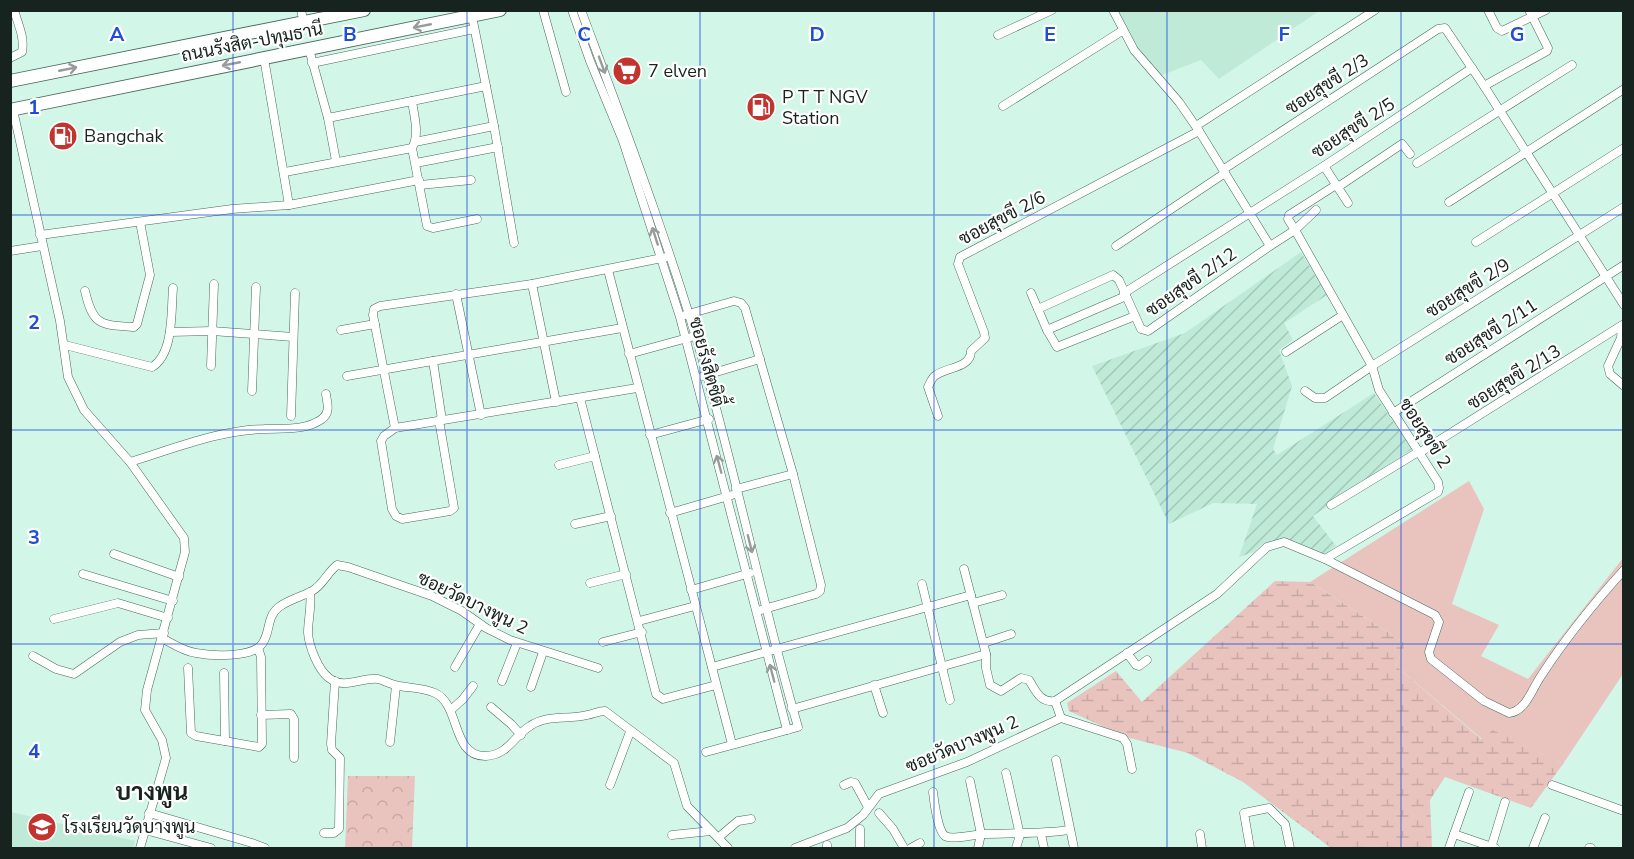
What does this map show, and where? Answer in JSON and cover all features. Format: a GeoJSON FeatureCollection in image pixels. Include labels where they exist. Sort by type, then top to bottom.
{"type":"FeatureCollection","features":[{"type":"Feature","properties":{"kind":"main road","name":"ถนนรังสิต-ปทุมธานี"},"geometry":{"type":"LineString","coordinates":[[10,81],[304,24],[364,10]]}},
{"type":"Feature","properties":{"kind":"main road","name":"ถนนรังสิต-ปทุมธานี"},"geometry":{"type":"LineString","coordinates":[[12,110],[309,49],[473,23],[500,10]]}},
{"type":"Feature","properties":{"kind":"street"},"geometry":{"type":"LineString","coordinates":[[10,58],[22,52],[23,47],[22,33],[14,10]]}},
{"type":"Feature","properties":{"kind":"street"},"geometry":{"type":"LineString","coordinates":[[301,10],[304,24]]}},
{"type":"Feature","properties":{"kind":"street"},"geometry":{"type":"LineString","coordinates":[[543,10],[566,92]]}},
{"type":"Feature","properties":{"kind":"street","name":"ซอยรังสิตซิตี้"},"geometry":{"type":"LineString","coordinates":[[572,10],[623,141],[680,317],[787,730],[798,727],[689,314],[671,256],[581,10]]}},
{"type":"Feature","properties":{"kind":"street"},"geometry":{"type":"LineString","coordinates":[[998,35],[1052,10]]}},
{"type":"Feature","properties":{"kind":"street"},"geometry":{"type":"LineString","coordinates":[[1113,10],[1122,31],[1141,59],[1179,102],[1198,129],[1270,246],[1295,230],[1316,210]]}},
{"type":"Feature","properties":{"kind":"street"},"geometry":{"type":"LineString","coordinates":[[1198,129],[1375,10]]}},
{"type":"Feature","properties":{"kind":"street"},"geometry":{"type":"LineString","coordinates":[[1488,10],[1497,28],[1502,31],[1531,14],[1546,10]]}},
{"type":"Feature","properties":{"kind":"street"},"geometry":{"type":"LineString","coordinates":[[1484,86],[1547,51],[1548,48],[1531,14]]}},
{"type":"Feature","properties":{"kind":"street"},"geometry":{"type":"LineString","coordinates":[[312,63],[473,23],[498,147],[514,243]]}},
{"type":"Feature","properties":{"kind":"street","name":"ซอยสุขขี 2/3"},"geometry":{"type":"LineString","coordinates":[[1116,246],[1224,171],[1438,29],[1443,27],[1447,29],[1472,68]]}},
{"type":"Feature","properties":{"kind":"street"},"geometry":{"type":"LineString","coordinates":[[1004,106],[1122,31]]}},
{"type":"Feature","properties":{"kind":"street"},"geometry":{"type":"LineString","coordinates":[[309,49],[328,118],[336,161]]}},
{"type":"Feature","properties":{"kind":"street"},"geometry":{"type":"LineString","coordinates":[[264,58],[290,206]]}},
{"type":"Feature","properties":{"kind":"street"},"geometry":{"type":"LineString","coordinates":[[1417,163],[1499,109],[1572,65]]}},
{"type":"Feature","properties":{"kind":"street"},"geometry":{"type":"LineString","coordinates":[[1472,68],[1623,305]]}},
{"type":"Feature","properties":{"kind":"street","name":"ซอยสุขขี 2/5"},"geometry":{"type":"LineString","coordinates":[[1047,330],[1125,295],[1472,68]]}},
{"type":"Feature","properties":{"kind":"street"},"geometry":{"type":"LineString","coordinates":[[328,118],[486,86]]}},
{"type":"Feature","properties":{"kind":"street"},"geometry":{"type":"LineString","coordinates":[[1449,202],[1623,89]]}},
{"type":"Feature","properties":{"kind":"street"},"geometry":{"type":"LineString","coordinates":[[412,101],[416,135],[414,145],[416,163],[427,226],[429,228],[477,219]]}},
{"type":"Feature","properties":{"kind":"street"},"geometry":{"type":"LineString","coordinates":[[12,110],[64,345],[68,377],[84,410],[130,462],[184,538],[185,552],[179,577],[147,690],[145,710],[162,740],[166,758],[140,849]]}},
{"type":"Feature","properties":{"kind":"street"},"geometry":{"type":"LineString","coordinates":[[285,172],[494,126]]}},
{"type":"Feature","properties":{"kind":"street","name":"ซอยสุขขี 2/6"},"geometry":{"type":"LineString","coordinates":[[938,416],[928,387],[930,382],[937,374],[968,361],[971,351],[985,338],[958,264],[960,257],[1198,129]]}},
{"type":"Feature","properties":{"kind":"street"},"geometry":{"type":"LineString","coordinates":[[1295,230],[1288,219],[1289,215],[1402,144],[1410,154]]}},
{"type":"Feature","properties":{"kind":"street"},"geometry":{"type":"LineString","coordinates":[[416,163],[498,147]]}},
{"type":"Feature","properties":{"kind":"street"},"geometry":{"type":"LineString","coordinates":[[1476,242],[1623,148]]}},
{"type":"Feature","properties":{"kind":"street"},"geometry":{"type":"LineString","coordinates":[[1324,166],[1348,203]]}},
{"type":"Feature","properties":{"kind":"street"},"geometry":{"type":"LineString","coordinates":[[40,235],[232,209],[290,206],[419,183],[471,180]]}},
{"type":"Feature","properties":{"kind":"street","name":"ซอยสุขขี 2/9"},"geometry":{"type":"LineString","coordinates":[[1305,391],[1316,398],[1324,398],[1623,207]]}},
{"type":"Feature","properties":{"kind":"street"},"geometry":{"type":"LineString","coordinates":[[85,291],[90,310],[101,322],[106,325],[134,327],[137,324],[150,275],[140,222]]}},
{"type":"Feature","properties":{"kind":"street","name":"ซอยสุขขี 2"},"geometry":{"type":"LineString","coordinates":[[1295,230],[1372,366],[1379,390],[1438,482],[1439,488],[1438,492],[1325,559]]}},
{"type":"Feature","properties":{"kind":"street"},"geometry":{"type":"LineString","coordinates":[[10,251],[42,246]]}},
{"type":"Feature","properties":{"kind":"street","name":"ซอยสุขขี 2/12"},"geometry":{"type":"LineString","coordinates":[[1135,316],[1141,329],[1148,331],[1270,246]]}},
{"type":"Feature","properties":{"kind":"street"},"geometry":{"type":"LineString","coordinates":[[395,428],[373,315],[374,309],[380,306],[532,284],[671,256]]}},
{"type":"Feature","properties":{"kind":"street","name":"ซอยสุขขี 2/11"},"geometry":{"type":"LineString","coordinates":[[1393,412],[1623,265]]}},
{"type":"Feature","properties":{"kind":"street"},"geometry":{"type":"LineString","coordinates":[[608,270],[628,354],[732,744]]}},
{"type":"Feature","properties":{"kind":"street"},"geometry":{"type":"LineString","coordinates":[[1031,293],[1047,330],[1055,345],[1060,347],[1135,316],[1119,280],[1113,275],[1038,309]]}},
{"type":"Feature","properties":{"kind":"street"},"geometry":{"type":"LineString","coordinates":[[211,366],[214,284]]}},
{"type":"Feature","properties":{"kind":"street"},"geometry":{"type":"LineString","coordinates":[[532,284],[556,402]]}},
{"type":"Feature","properties":{"kind":"street"},"geometry":{"type":"LineString","coordinates":[[252,391],[256,287]]}},
{"type":"Feature","properties":{"kind":"street"},"geometry":{"type":"LineString","coordinates":[[64,345],[152,367],[161,360],[170,332],[172,288]]}},
{"type":"Feature","properties":{"kind":"street"},"geometry":{"type":"LineString","coordinates":[[291,416],[295,293]]}},
{"type":"Feature","properties":{"kind":"street"},"geometry":{"type":"LineString","coordinates":[[456,294],[481,415]]}},
{"type":"Feature","properties":{"kind":"street"},"geometry":{"type":"LineString","coordinates":[[680,317],[734,301],[741,303],[745,308],[793,474],[821,585],[820,591],[756,611]]}},
{"type":"Feature","properties":{"kind":"street"},"geometry":{"type":"LineString","coordinates":[[1286,352],[1343,315]]}},
{"type":"Feature","properties":{"kind":"street"},"geometry":{"type":"LineString","coordinates":[[341,330],[375,324]]}},
{"type":"Feature","properties":{"kind":"street"},"geometry":{"type":"LineString","coordinates":[[1623,325],[1621,338],[1608,366],[1610,374],[1623,386]]}},
{"type":"Feature","properties":{"kind":"street","name":"ซอยสุขขี 2/13"},"geometry":{"type":"LineString","coordinates":[[1331,505],[1419,453],[1623,325]]}},
{"type":"Feature","properties":{"kind":"street"},"geometry":{"type":"LineString","coordinates":[[347,376],[622,328]]}},
{"type":"Feature","properties":{"kind":"street"},"geometry":{"type":"LineString","coordinates":[[170,332],[212,331],[293,337]]}},
{"type":"Feature","properties":{"kind":"street"},"geometry":{"type":"LineString","coordinates":[[628,354],[695,335]]}},
{"type":"Feature","properties":{"kind":"street"},"geometry":{"type":"LineString","coordinates":[[696,378],[760,359]]}},
{"type":"Feature","properties":{"kind":"street"},"geometry":{"type":"LineString","coordinates":[[433,361],[441,420],[454,508],[450,511],[402,519],[396,516],[392,509],[381,441],[395,428],[441,420],[481,415],[637,388]]}},
{"type":"Feature","properties":{"kind":"street"},"geometry":{"type":"LineString","coordinates":[[130,462],[219,436],[255,429],[300,428],[312,424],[327,414],[329,410],[326,394]]}},
{"type":"Feature","properties":{"kind":"street"},"geometry":{"type":"LineString","coordinates":[[580,398],[656,694],[663,699],[716,685]]}},
{"type":"Feature","properties":{"kind":"street"},"geometry":{"type":"LineString","coordinates":[[650,435],[717,416]]}},
{"type":"Feature","properties":{"kind":"street"},"geometry":{"type":"LineString","coordinates":[[559,465],[596,456]]}},
{"type":"Feature","properties":{"kind":"street"},"geometry":{"type":"LineString","coordinates":[[670,513],[793,474]]}},
{"type":"Feature","properties":{"kind":"street"},"geometry":{"type":"LineString","coordinates":[[575,524],[611,516]]}},
{"type":"Feature","properties":{"kind":"street"},"geometry":{"type":"LineString","coordinates":[[964,569],[987,654],[986,669],[990,685],[1002,691],[1022,678],[1029,680],[1041,699],[1056,703],[1216,594],[1267,546],[1284,542],[1325,559],[1435,615],[1439,622],[1429,652],[1431,659],[1484,701],[1509,713],[1521,709],[1554,658],[1623,570]]}},
{"type":"Feature","properties":{"kind":"street"},"geometry":{"type":"LineString","coordinates":[[114,554],[179,577]]}},
{"type":"Feature","properties":{"kind":"street","name":"ซอยวัดบางพูน 2"},"geometry":{"type":"LineString","coordinates":[[258,648],[267,634],[270,616],[279,607],[321,584],[327,573],[337,565],[432,596],[517,643],[598,668]]}},
{"type":"Feature","properties":{"kind":"street"},"geometry":{"type":"LineString","coordinates":[[691,590],[757,571]]}},
{"type":"Feature","properties":{"kind":"street"},"geometry":{"type":"LineString","coordinates":[[83,574],[173,601]]}},
{"type":"Feature","properties":{"kind":"street"},"geometry":{"type":"LineString","coordinates":[[590,583],[626,574]]}},
{"type":"Feature","properties":{"kind":"street"},"geometry":{"type":"LineString","coordinates":[[922,584],[950,700]]}},
{"type":"Feature","properties":{"kind":"street"},"geometry":{"type":"LineString","coordinates":[[310,592],[312,603],[308,633],[311,647],[321,669],[329,679],[352,684],[375,679],[396,686],[434,693],[453,708],[462,743],[474,754],[485,756],[508,748],[528,727],[545,720],[554,717],[587,716],[598,711],[605,711],[674,763],[687,806],[711,831],[722,835],[728,849]]}},
{"type":"Feature","properties":{"kind":"street"},"geometry":{"type":"LineString","coordinates":[[712,667],[927,607],[1002,595]]}},
{"type":"Feature","properties":{"kind":"street"},"geometry":{"type":"LineString","coordinates":[[54,619],[118,603],[168,618]]}},
{"type":"Feature","properties":{"kind":"street"},"geometry":{"type":"LineString","coordinates":[[639,621],[695,606]]}},
{"type":"Feature","properties":{"kind":"street"},"geometry":{"type":"LineString","coordinates":[[455,667],[480,624]]}},
{"type":"Feature","properties":{"kind":"street"},"geometry":{"type":"LineString","coordinates":[[603,642],[642,633]]}},
{"type":"Feature","properties":{"kind":"street"},"geometry":{"type":"LineString","coordinates":[[984,643],[1011,634]]}},
{"type":"Feature","properties":{"kind":"street"},"geometry":{"type":"LineString","coordinates":[[33,656],[62,671],[74,674],[120,642],[138,635],[163,635],[180,648],[196,653],[237,655],[258,648],[261,657],[262,744],[259,747],[196,736],[191,733],[188,668]]}},
{"type":"Feature","properties":{"kind":"street"},"geometry":{"type":"LineString","coordinates":[[502,681],[517,643]]}},
{"type":"Feature","properties":{"kind":"street"},"geometry":{"type":"LineString","coordinates":[[531,687],[543,652]]}},
{"type":"Feature","properties":{"kind":"street"},"geometry":{"type":"LineString","coordinates":[[792,709],[987,654]]}},
{"type":"Feature","properties":{"kind":"street"},"geometry":{"type":"LineString","coordinates":[[1127,654],[1139,666],[1147,660]]}},
{"type":"Feature","properties":{"kind":"street"},"geometry":{"type":"LineString","coordinates":[[224,673],[225,741]]}},
{"type":"Feature","properties":{"kind":"street"},"geometry":{"type":"LineString","coordinates":[[324,833],[334,833],[339,829],[340,758],[332,750],[331,744],[335,681]]}},
{"type":"Feature","properties":{"kind":"street"},"geometry":{"type":"LineString","coordinates":[[390,742],[396,686]]}},
{"type":"Feature","properties":{"kind":"street"},"geometry":{"type":"LineString","coordinates":[[453,708],[464,699],[473,686]]}},
{"type":"Feature","properties":{"kind":"street"},"geometry":{"type":"LineString","coordinates":[[874,686],[883,713]]}},
{"type":"Feature","properties":{"kind":"street"},"geometry":{"type":"LineString","coordinates":[[1056,703],[1061,716],[1122,738],[1127,744],[1131,769]]}},
{"type":"Feature","properties":{"kind":"street"},"geometry":{"type":"LineString","coordinates":[[491,707],[511,723],[520,734]]}},
{"type":"Feature","properties":{"kind":"street"},"geometry":{"type":"LineString","coordinates":[[261,715],[291,714],[294,719],[294,758]]}},
{"type":"Feature","properties":{"kind":"street","name":"ซอยวัดบางพูน 2"},"geometry":{"type":"LineString","coordinates":[[795,849],[847,828],[863,815],[879,794],[967,762],[1061,716]]}},
{"type":"Feature","properties":{"kind":"street"},"geometry":{"type":"LineString","coordinates":[[706,752],[787,730]]}},
{"type":"Feature","properties":{"kind":"street"},"geometry":{"type":"LineString","coordinates":[[610,785],[630,732]]}},
{"type":"Feature","properties":{"kind":"street"},"geometry":{"type":"LineString","coordinates":[[1056,760],[1074,849]]}},
{"type":"Feature","properties":{"kind":"street"},"geometry":{"type":"LineString","coordinates":[[1006,773],[1020,835],[1016,849]]}},
{"type":"Feature","properties":{"kind":"street"},"geometry":{"type":"LineString","coordinates":[[970,781],[981,834],[978,849]]}},
{"type":"Feature","properties":{"kind":"street"},"geometry":{"type":"LineString","coordinates":[[844,785],[855,783],[868,807]]}},
{"type":"Feature","properties":{"kind":"street"},"geometry":{"type":"LineString","coordinates":[[1552,784],[1623,812]]}},
{"type":"Feature","properties":{"kind":"street"},"geometry":{"type":"LineString","coordinates":[[933,792],[941,830],[945,836],[1041,834],[1070,830]]}},
{"type":"Feature","properties":{"kind":"street"},"geometry":{"type":"LineString","coordinates":[[1449,849],[1469,792]]}},
{"type":"Feature","properties":{"kind":"street"},"geometry":{"type":"LineString","coordinates":[[1454,834],[1493,848],[1505,802]]}},
{"type":"Feature","properties":{"kind":"street"},"geometry":{"type":"LineString","coordinates":[[1250,849],[1244,813],[1269,808],[1285,825],[1290,849]]}},
{"type":"Feature","properties":{"kind":"street"},"geometry":{"type":"LineString","coordinates":[[149,813],[252,843],[265,849]]}},
{"type":"Feature","properties":{"kind":"street"},"geometry":{"type":"LineString","coordinates":[[879,813],[893,829],[904,849]]}},
{"type":"Feature","properties":{"kind":"street"},"geometry":{"type":"LineString","coordinates":[[1533,849],[1545,818]]}},
{"type":"Feature","properties":{"kind":"street"},"geometry":{"type":"LineString","coordinates":[[722,835],[738,821],[751,819]]}},
{"type":"Feature","properties":{"kind":"street"},"geometry":{"type":"LineString","coordinates":[[860,829],[860,849]]}},
{"type":"Feature","properties":{"kind":"street"},"geometry":{"type":"LineString","coordinates":[[145,830],[211,849]]}},
{"type":"Feature","properties":{"kind":"street"},"geometry":{"type":"LineString","coordinates":[[672,835],[711,831]]}},
{"type":"Feature","properties":{"kind":"street"},"geometry":{"type":"LineString","coordinates":[[1041,834],[1044,849]]}},
{"type":"Feature","properties":{"kind":"street"},"geometry":{"type":"LineString","coordinates":[[1200,834],[1202,849]]}},
{"type":"Feature","properties":{"kind":"street"},"geometry":{"type":"LineString","coordinates":[[911,849],[920,843]]}},
{"type":"Feature","properties":{"kind":"shaded area"},"geometry":{"type":"Polygon","coordinates":[[[1110,11],[1319,11],[1219,79],[1201,60],[1157,77],[1110,11]]]}},
{"type":"Feature","properties":{"kind":"shaded area"},"geometry":{"type":"Polygon","coordinates":[[[1301,252],[1327,295],[1284,323],[1293,340],[1279,350],[1292,386],[1273,449],[1277,455],[1374,393],[1412,449],[1313,516],[1336,546],[1325,555],[1288,539],[1262,544],[1254,552],[1239,557],[1257,504],[1213,503],[1169,524],[1092,366],[1185,333],[1301,252]]]}},
{"type":"Feature","properties":{"kind":"shaded area","name":"โรงเรียนวัดบางพูน"},"geometry":{"type":"Polygon","coordinates":[[[11,812],[135,841],[133,848],[11,848],[11,812]]]}},
{"type":"Feature","properties":{"kind":"green space"},"geometry":{"type":"Polygon","coordinates":[[[1469,481],[1484,509],[1452,604],[1499,625],[1481,656],[1528,679],[1623,558],[1623,674],[1563,764],[1493,731],[1482,739],[1395,665],[1406,644],[1310,582],[1469,481]]]}},
{"type":"Feature","properties":{"kind":"green space"},"geometry":{"type":"Polygon","coordinates":[[[1275,581],[1310,582],[1406,644],[1395,665],[1481,739],[1493,730],[1563,764],[1531,808],[1445,777],[1430,800],[1432,848],[1331,848],[1243,782],[1188,753],[1126,737],[1069,711],[1067,703],[1116,671],[1142,702],[1275,581]]]}},
{"type":"Feature","properties":{"kind":"green space"},"geometry":{"type":"Polygon","coordinates":[[[348,776],[415,776],[412,848],[345,848],[348,776]]]}},
{"type":"Feature","properties":{"kind":"place","name":"7 elven"},"geometry":{"type":"Point","coordinates":[627,71]}},
{"type":"Feature","properties":{"kind":"place","name":"P T T NGV Station"},"geometry":{"type":"Point","coordinates":[761,107]}},
{"type":"Feature","properties":{"kind":"place","name":"Bangchak"},"geometry":{"type":"Point","coordinates":[63,136]}},
{"type":"Feature","properties":{"kind":"place","name":"โรงเรียนวัดบางพูน"},"geometry":{"type":"Point","coordinates":[42,827]}},
{"type":"Feature","properties":{"kind":"district","name":"บางพูน"},"geometry":{"type":"Point","coordinates":[152,792]}}]}
